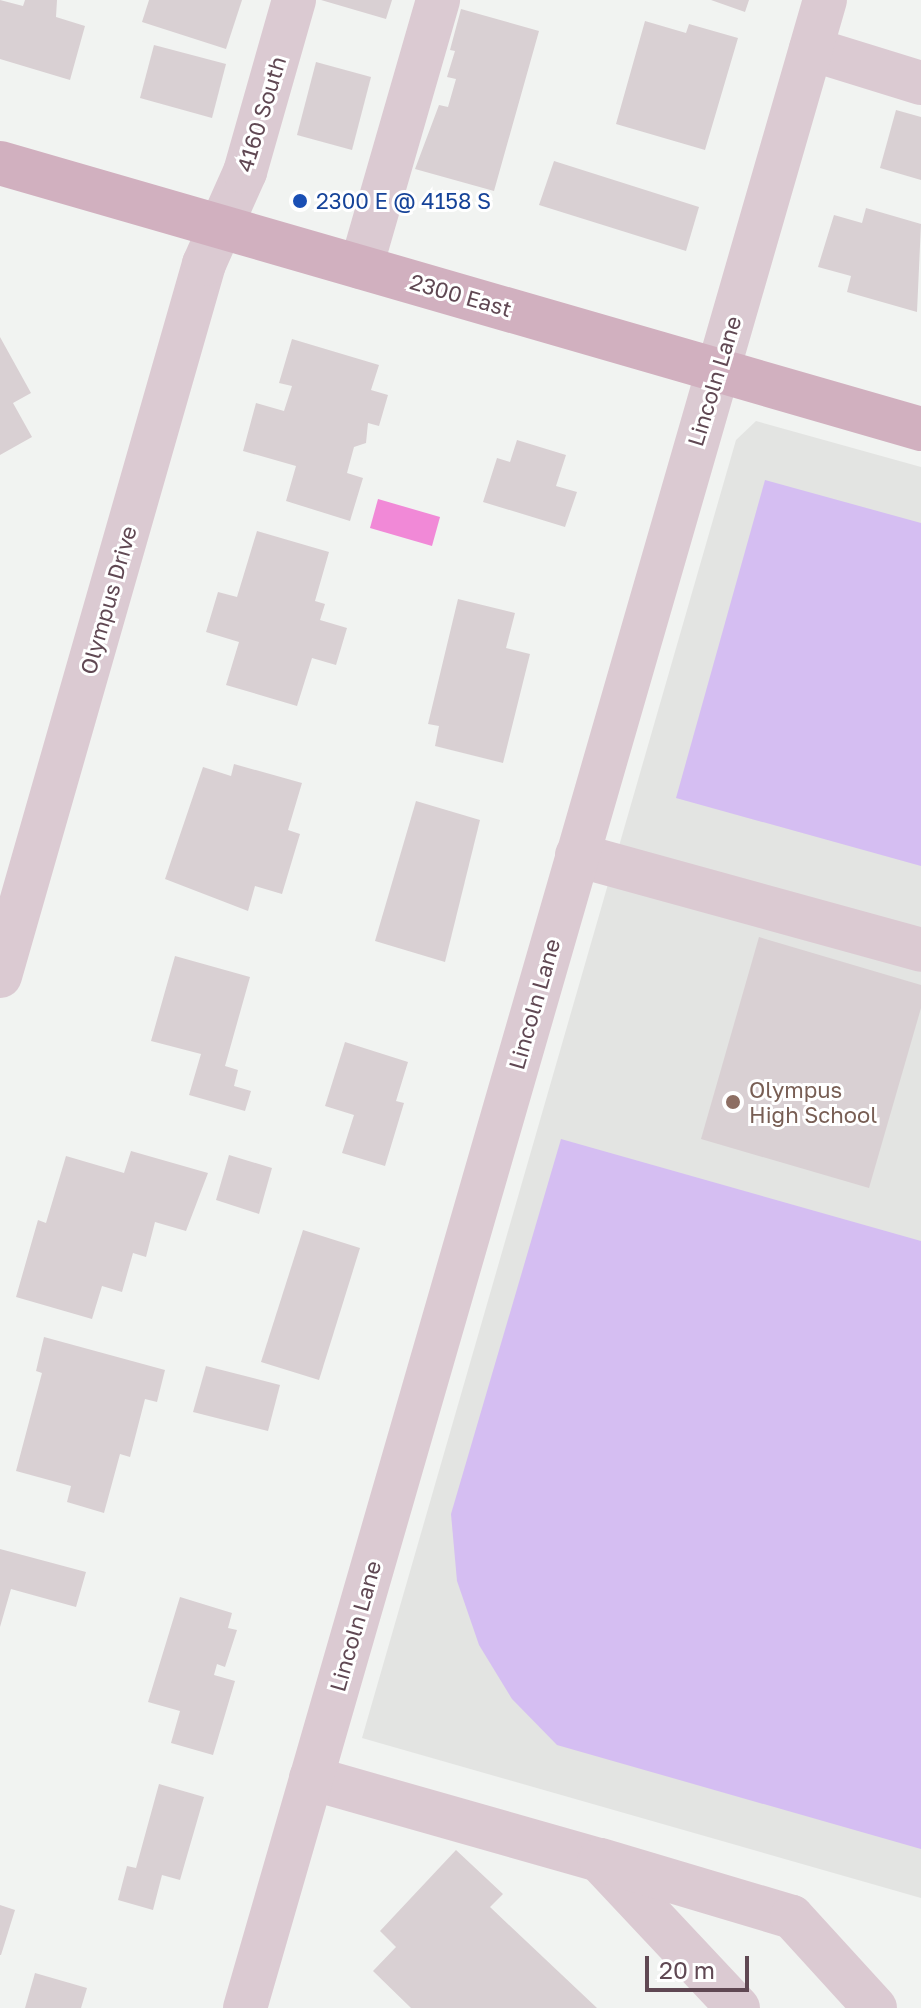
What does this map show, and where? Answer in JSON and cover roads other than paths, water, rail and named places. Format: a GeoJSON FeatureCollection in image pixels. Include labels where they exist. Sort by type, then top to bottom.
{"type":"FeatureCollection","features":[{"type":"Feature","properties":{"kind":"main road","name":"2300 East"},"geometry":{"type":"LineString","coordinates":[[0,163],[921,429]]}},
{"type":"Feature","properties":{"kind":"street","name":"4160 South"},"geometry":{"type":"LineString","coordinates":[[217,225],[245,172],[294,0]]}},
{"type":"Feature","properties":{"kind":"street"},"geometry":{"type":"LineString","coordinates":[[361,267],[438,0]]}},
{"type":"Feature","properties":{"kind":"street","name":"Lincoln Lane"},"geometry":{"type":"LineString","coordinates":[[248,2006],[311,1778],[825,0]]}},
{"type":"Feature","properties":{"kind":"street"},"geometry":{"type":"LineString","coordinates":[[811,49],[921,83]]}},
{"type":"Feature","properties":{"kind":"street","name":"Olympus Drive"},"geometry":{"type":"LineString","coordinates":[[0,976],[16,859],[217,225]]}},
{"type":"Feature","properties":{"kind":"street"},"geometry":{"type":"LineString","coordinates":[[577,855],[921,950]]}},
{"type":"Feature","properties":{"kind":"street"},"geometry":{"type":"LineString","coordinates":[[311,1778],[792,1917],[875,2008]]}},
{"type":"Feature","properties":{"kind":"street"},"geometry":{"type":"LineString","coordinates":[[599,1860],[738,2008]]}},
{"type":"Feature","properties":{"kind":"place","name":"2300 E @ 4158 S"},"geometry":{"type":"Point","coordinates":[300,201]}},
{"type":"Feature","properties":{"kind":"place","name":"Olympus High School"},"geometry":{"type":"Point","coordinates":[733,1102]}}]}
